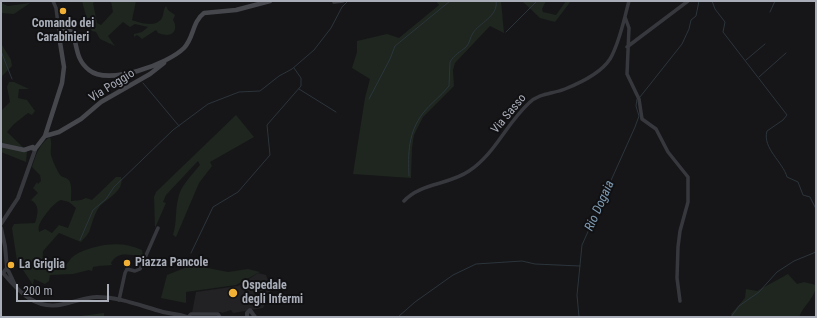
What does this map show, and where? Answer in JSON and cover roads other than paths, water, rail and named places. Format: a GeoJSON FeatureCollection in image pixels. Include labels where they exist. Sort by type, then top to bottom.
{"type":"FeatureCollection","features":[{"type":"Feature","properties":{"kind":"main road","name":"Via Poggio"},"geometry":{"type":"LineString","coordinates":[[45,136],[59,132],[81,119],[101,102],[150,74],[184,48],[196,22],[204,14],[236,10],[270,1]]}},
{"type":"Feature","properties":{"kind":"main road"},"geometry":{"type":"LineString","coordinates":[[1,145],[14,149],[34,149],[45,136],[58,98],[64,67],[59,32],[66,29],[72,32],[76,52],[82,63],[91,72],[100,76],[110,77],[166,61]]}},
{"type":"Feature","properties":{"kind":"street"},"geometry":{"type":"LineString","coordinates":[[53,1],[56,8],[59,32]]}},
{"type":"Feature","properties":{"kind":"street"},"geometry":{"type":"LineString","coordinates":[[334,2],[343,1]]}},
{"type":"Feature","properties":{"kind":"street","name":"Via Sasso"},"geometry":{"type":"LineString","coordinates":[[404,201],[411,194],[450,180],[468,172],[479,164],[490,153],[522,111],[537,97],[564,89],[594,74],[610,59],[629,1]]}},
{"type":"Feature","properties":{"kind":"street"},"geometry":{"type":"LineString","coordinates":[[627,47],[688,1]]}},
{"type":"Feature","properties":{"kind":"street"},"geometry":{"type":"LineString","coordinates":[[625,17],[629,28],[627,74],[639,99],[642,119],[656,129],[668,152],[688,177],[688,202],[680,231],[678,247],[677,278],[680,301]]}},
{"type":"Feature","properties":{"kind":"street"},"geometry":{"type":"LineString","coordinates":[[1,224],[18,198],[34,149]]}},
{"type":"Feature","properties":{"kind":"street"},"geometry":{"type":"LineString","coordinates":[[1,228],[1,235],[5,246],[7,268],[12,274],[15,285]]}},
{"type":"Feature","properties":{"kind":"street"},"geometry":{"type":"LineString","coordinates":[[119,300],[127,269],[140,269],[158,228]]}},
{"type":"Feature","properties":{"kind":"street"},"geometry":{"type":"LineString","coordinates":[[7,268],[2,272],[29,300],[41,304],[62,305],[93,298],[119,300],[175,316],[181,315],[187,317],[191,314],[215,314],[220,317]]}},
{"type":"Feature","properties":{"kind":"street"},"geometry":{"type":"LineString","coordinates":[[247,317],[247,313],[250,310],[253,311],[255,317]]}},
{"type":"Feature","properties":{"kind":"waterway"},"geometry":{"type":"LineString","coordinates":[[80,240],[93,210],[106,199],[114,187],[173,130],[208,104],[239,92],[260,91],[279,76],[292,69],[314,50],[331,28],[342,7],[348,1]]}},
{"type":"Feature","properties":{"kind":"waterway"},"geometry":{"type":"LineString","coordinates":[[369,99],[390,59],[395,46],[450,1]]}},
{"type":"Feature","properties":{"kind":"waterway"},"geometry":{"type":"LineString","coordinates":[[409,176],[410,143],[414,128],[423,113],[449,86],[450,62],[455,55],[466,47],[476,29],[492,15],[495,11],[496,1]]}},
{"type":"Feature","properties":{"kind":"waterway"},"geometry":{"type":"LineString","coordinates":[[506,32],[537,1]]}},
{"type":"Feature","properties":{"kind":"waterway","name":"Rio Dogaia"},"geometry":{"type":"LineString","coordinates":[[640,97],[682,44],[689,29],[691,20],[696,16],[699,1]]}},
{"type":"Feature","properties":{"kind":"waterway"},"geometry":{"type":"LineString","coordinates":[[712,1],[715,9],[725,22],[723,32],[787,115],[783,120],[767,131],[767,143],[785,171],[787,177],[798,182],[803,195],[810,197],[816,209]]}},
{"type":"Feature","properties":{"kind":"waterway"},"geometry":{"type":"LineString","coordinates":[[770,12],[775,1]]}},
{"type":"Feature","properties":{"kind":"waterway"},"geometry":{"type":"LineString","coordinates":[[746,60],[765,44]]}},
{"type":"Feature","properties":{"kind":"waterway"},"geometry":{"type":"LineString","coordinates":[[1,51],[12,79]]}},
{"type":"Feature","properties":{"kind":"waterway"},"geometry":{"type":"LineString","coordinates":[[759,77],[786,53]]}},
{"type":"Feature","properties":{"kind":"waterway"},"geometry":{"type":"LineString","coordinates":[[191,253],[213,207],[238,192],[270,155],[267,125],[301,86],[301,78],[294,68]]}},
{"type":"Feature","properties":{"kind":"waterway"},"geometry":{"type":"LineString","coordinates":[[143,83],[179,126]]}},
{"type":"Feature","properties":{"kind":"waterway"},"geometry":{"type":"LineString","coordinates":[[299,89],[336,112]]}},
{"type":"Feature","properties":{"kind":"waterway","name":"Rio Dogaia"},"geometry":{"type":"LineString","coordinates":[[579,317],[577,295],[582,245],[635,127],[639,116],[636,106],[637,99]]}},
{"type":"Feature","properties":{"kind":"waterway"},"geometry":{"type":"LineString","coordinates":[[731,317],[739,306],[759,292],[777,272],[794,261],[816,252]]}},
{"type":"Feature","properties":{"kind":"waterway"},"geometry":{"type":"LineString","coordinates":[[398,317],[415,302],[453,275],[476,264],[522,261],[535,264],[580,266]]}},
{"type":"Feature","properties":{"kind":"place","name":"Comando dei Carabinieri"},"geometry":{"type":"Point","coordinates":[63,11]}},
{"type":"Feature","properties":{"kind":"place","name":"Piazza Pancole"},"geometry":{"type":"Point","coordinates":[127,263]}},
{"type":"Feature","properties":{"kind":"place","name":"La Griglia"},"geometry":{"type":"Point","coordinates":[11,265]}},
{"type":"Feature","properties":{"kind":"place","name":"Ospedale degli Infermi"},"geometry":{"type":"Point","coordinates":[233,293]}}]}
